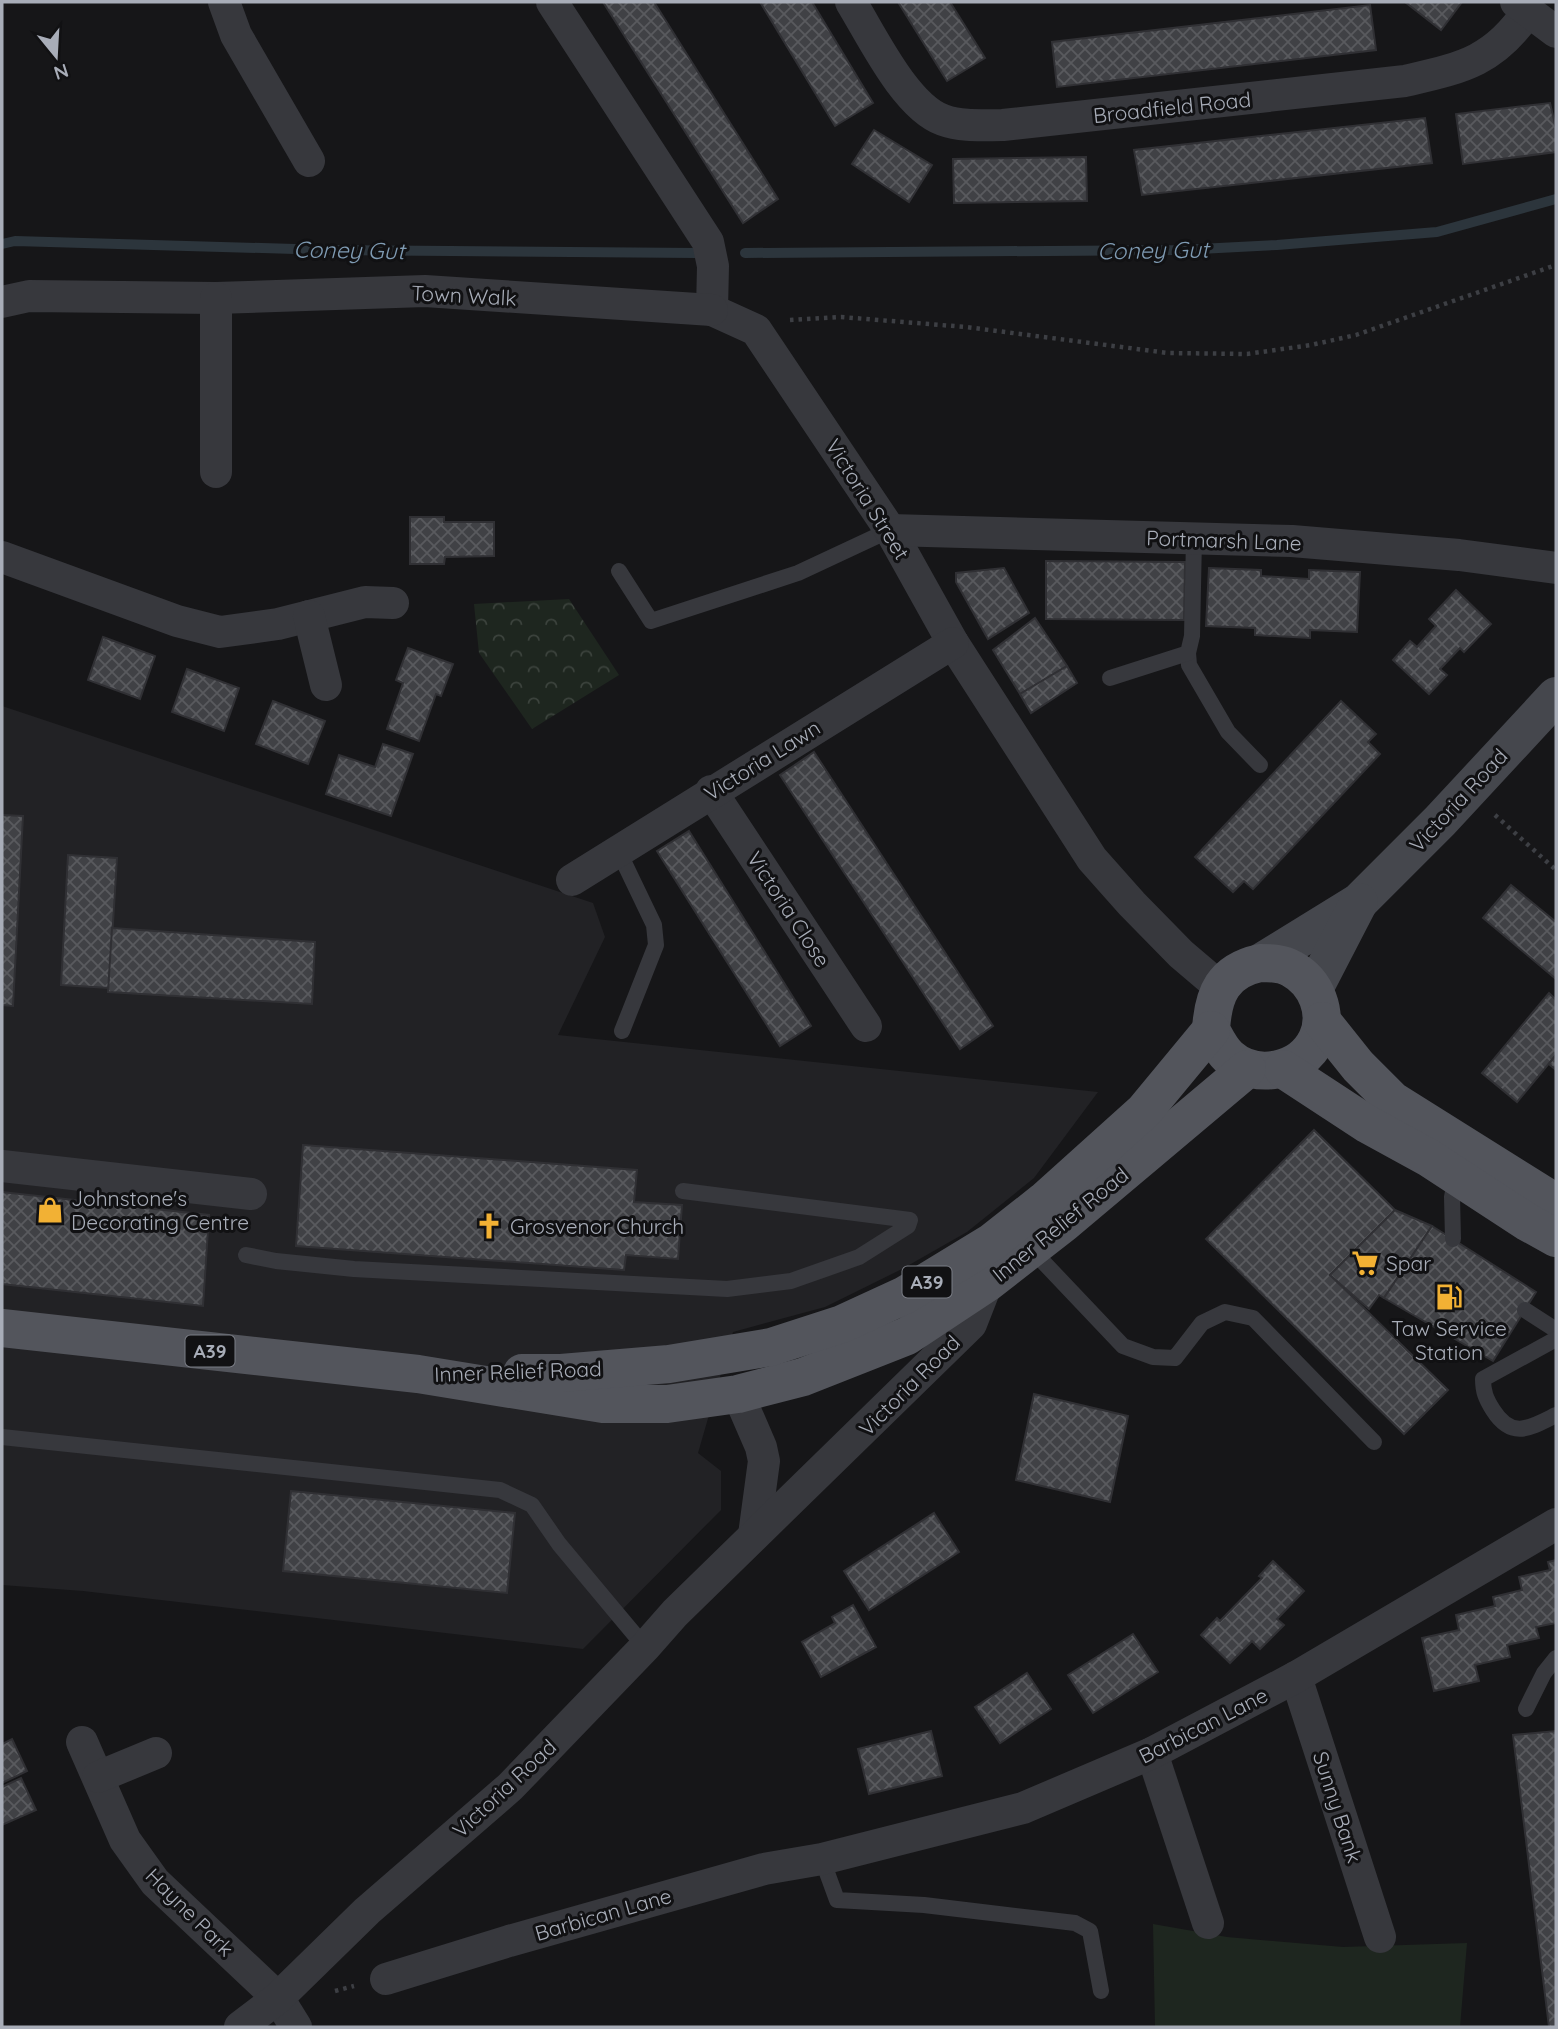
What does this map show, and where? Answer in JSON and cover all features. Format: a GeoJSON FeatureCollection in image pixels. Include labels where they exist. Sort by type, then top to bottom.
{"type":"FeatureCollection","features":[{"type":"Feature","properties":{"kind":"main road"},"geometry":{"type":"LineString","coordinates":[[1556,1203],[1392,1100],[1359,1066],[1318,1005],[1303,976],[1290,967],[1275,963],[1245,966],[1225,981],[1216,996],[1211,1030],[1229,1057],[1265,1069],[1367,1124],[1556,1238]]}},
{"type":"Feature","properties":{"kind":"main road","name":"A39"},"geometry":{"type":"LineString","coordinates":[[1265,1069],[1305,1056],[1317,1038],[1318,1005]]}},
{"type":"Feature","properties":{"kind":"main road","name":"Inner Relief Road"},"geometry":{"type":"LineString","coordinates":[[418,1374],[561,1373],[669,1364],[771,1347],[842,1324],[905,1295],[992,1242],[1044,1201],[1144,1111],[1211,1030]]}},
{"type":"Feature","properties":{"kind":"main road","name":"Inner Relief Road"},"geometry":{"type":"LineString","coordinates":[[418,1374],[603,1404],[667,1404],[738,1394],[803,1377],[907,1336],[987,1283],[1265,1069]]}},
{"type":"Feature","properties":{"kind":"main road","name":"A39"},"geometry":{"type":"LineString","coordinates":[[2,1328],[418,1374]]}},
{"type":"Feature","properties":{"kind":"main road"},"geometry":{"type":"LineString","coordinates":[[738,1394],[771,1347]]}},
{"type":"Feature","properties":{"kind":"street"},"geometry":{"type":"LineString","coordinates":[[224,2],[236,34],[309,161]]}},
{"type":"Feature","properties":{"kind":"street"},"geometry":{"type":"LineString","coordinates":[[552,2],[708,243],[713,266],[712,310],[756,330]]}},
{"type":"Feature","properties":{"kind":"street","name":"Broadfield Road"},"geometry":{"type":"LineString","coordinates":[[851,2],[906,91],[942,120],[975,124],[1017,123],[1405,81],[1460,69],[1490,54],[1520,23],[1522,6]]}},
{"type":"Feature","properties":{"kind":"street"},"geometry":{"type":"LineString","coordinates":[[1522,6],[1556,32]]}},
{"type":"Feature","properties":{"kind":"street","name":"Town Walk"},"geometry":{"type":"LineString","coordinates":[[2,302],[29,296],[216,298],[425,291],[712,310]]}},
{"type":"Feature","properties":{"kind":"street"},"geometry":{"type":"LineString","coordinates":[[216,298],[216,472]]}},
{"type":"Feature","properties":{"kind":"street","name":"Victoria Street"},"geometry":{"type":"LineString","coordinates":[[756,330],[890,530],[953,643],[1092,859],[1132,904],[1221,988]]}},
{"type":"Feature","properties":{"kind":"street","name":"Portmarsh Lane"},"geometry":{"type":"LineString","coordinates":[[890,530],[1305,542],[1459,555],[1556,568]]}},
{"type":"Feature","properties":{"kind":"street"},"geometry":{"type":"LineString","coordinates":[[2,557],[177,621],[220,632],[278,624],[365,602],[393,603]]}},
{"type":"Feature","properties":{"kind":"street"},"geometry":{"type":"LineString","coordinates":[[309,616],[326,685]]}},
{"type":"Feature","properties":{"kind":"street","name":"Victoria Lawn"},"geometry":{"type":"LineString","coordinates":[[572,880],[711,791],[953,643]]}},
{"type":"Feature","properties":{"kind":"street","name":"Victoria Road"},"geometry":{"type":"LineString","coordinates":[[1260,963],[1359,902],[1440,821],[1556,696]]}},
{"type":"Feature","properties":{"kind":"street","name":"Victoria Close"},"geometry":{"type":"LineString","coordinates":[[711,791],[866,1026]]}},
{"type":"Feature","properties":{"kind":"street","name":"Victoria Road"},"geometry":{"type":"LineString","coordinates":[[1318,1005],[1359,902]]}},
{"type":"Feature","properties":{"kind":"street"},"geometry":{"type":"LineString","coordinates":[[2,1166],[251,1194]]}},
{"type":"Feature","properties":{"kind":"street","name":"Victoria Road"},"geometry":{"type":"LineString","coordinates":[[240,2027],[278,1998],[367,1911],[510,1787],[675,1613],[971,1324],[987,1283]]}},
{"type":"Feature","properties":{"kind":"street"},"geometry":{"type":"LineString","coordinates":[[738,1394],[761,1447],[764,1461],[754,1535]]}},
{"type":"Feature","properties":{"kind":"street","name":"Barbican Lane"},"geometry":{"type":"LineString","coordinates":[[386,1979],[700,1887],[1023,1808],[1152,1753],[1296,1677],[1556,1524]]}},
{"type":"Feature","properties":{"kind":"street","name":"Sunny Bank"},"geometry":{"type":"LineString","coordinates":[[1296,1677],[1380,1937]]}},
{"type":"Feature","properties":{"kind":"street","name":"Hayne Park"},"geometry":{"type":"LineString","coordinates":[[82,1742],[125,1840],[155,1882],[278,1998],[296,2027]]}},
{"type":"Feature","properties":{"kind":"street"},"geometry":{"type":"LineString","coordinates":[[98,1777],[156,1753]]}},
{"type":"Feature","properties":{"kind":"street"},"geometry":{"type":"LineString","coordinates":[[1152,1753],[1208,1923]]}},
{"type":"Feature","properties":{"kind":"lane"},"geometry":{"type":"LineString","coordinates":[[619,572],[651,621],[798,573],[890,530]]}},
{"type":"Feature","properties":{"kind":"lane"},"geometry":{"type":"LineString","coordinates":[[1194,538],[1189,665],[1228,732],[1260,765]]}},
{"type":"Feature","properties":{"kind":"lane"},"geometry":{"type":"LineString","coordinates":[[1110,678],[1188,653]]}},
{"type":"Feature","properties":{"kind":"lane"},"geometry":{"type":"LineString","coordinates":[[618,850],[654,925],[656,945],[622,1031]]}},
{"type":"Feature","properties":{"kind":"lane"},"geometry":{"type":"LineString","coordinates":[[1453,1239],[1452,1197],[1456,1176]]}},
{"type":"Feature","properties":{"kind":"lane"},"geometry":{"type":"LineString","coordinates":[[246,1255],[354,1269],[727,1289],[791,1281],[859,1257],[908,1226],[910,1220],[683,1191]]}},
{"type":"Feature","properties":{"kind":"lane"},"geometry":{"type":"LineString","coordinates":[[1031,1248],[1123,1346],[1153,1357],[1175,1358],[1202,1323],[1225,1312],[1253,1318],[1374,1442]]}},
{"type":"Feature","properties":{"kind":"lane"},"geometry":{"type":"LineString","coordinates":[[1525,1310],[1556,1331]]}},
{"type":"Feature","properties":{"kind":"lane"},"geometry":{"type":"LineString","coordinates":[[1556,1339],[1483,1379],[1483,1394],[1499,1420],[1515,1429],[1524,1429],[1556,1415]]}},
{"type":"Feature","properties":{"kind":"lane"},"geometry":{"type":"LineString","coordinates":[[2,1437],[500,1490],[532,1505],[559,1544],[645,1647]]}},
{"type":"Feature","properties":{"kind":"lane"},"geometry":{"type":"LineString","coordinates":[[1525,1709],[1544,1672],[1556,1658]]}},
{"type":"Feature","properties":{"kind":"lane"},"geometry":{"type":"LineString","coordinates":[[822,1859],[837,1900],[925,1905],[1075,1923],[1090,1931],[1101,1991]]}},
{"type":"Feature","properties":{"kind":"path"},"geometry":{"type":"LineString","coordinates":[[756,330],[781,320],[841,317],[966,327],[1168,353],[1247,354],[1311,345],[1356,335],[1556,265]]}},
{"type":"Feature","properties":{"kind":"path"},"geometry":{"type":"LineString","coordinates":[[1467,790],[1556,870]]}},
{"type":"Feature","properties":{"kind":"path"},"geometry":{"type":"LineString","coordinates":[[327,2000],[335,1991],[386,1979]]}},
{"type":"Feature","properties":{"kind":"shaded area"},"geometry":{"type":"Polygon","coordinates":[[[2,706],[593,903],[605,937],[558,1035],[1098,1092],[1034,1178],[967,1232],[902,1269],[825,1307],[733,1332],[698,1453],[721,1471],[721,1510],[583,1649],[83,1591],[2,1585],[2,706]]]}},
{"type":"Feature","properties":{"kind":"green space"},"geometry":{"type":"Polygon","coordinates":[[[569,599],[619,675],[532,729],[479,653],[474,604],[569,599]]]}},
{"type":"Feature","properties":{"kind":"green space"},"geometry":{"type":"Polygon","coordinates":[[[1153,1924],[1227,1937],[1343,1947],[1467,1943],[1460,2027],[1155,2027],[1153,1924]]]}},
{"type":"Feature","properties":{"kind":"building"},"geometry":{"type":"Polygon","coordinates":[[[603,2],[654,2],[778,199],[743,223],[603,2]]]}},
{"type":"Feature","properties":{"kind":"building"},"geometry":{"type":"Polygon","coordinates":[[[760,2],[812,2],[873,103],[835,126],[760,2]]]}},
{"type":"Feature","properties":{"kind":"building"},"geometry":{"type":"Polygon","coordinates":[[[898,2],[950,2],[985,58],[947,81],[898,2]]]}},
{"type":"Feature","properties":{"kind":"building"},"geometry":{"type":"Polygon","coordinates":[[[1405,2],[1462,2],[1441,30],[1405,2]]]}},
{"type":"Feature","properties":{"kind":"building"},"geometry":{"type":"Polygon","coordinates":[[[1370,5],[1376,50],[1057,87],[1052,42],[1370,5]]]}},
{"type":"Feature","properties":{"kind":"building"},"geometry":{"type":"Polygon","coordinates":[[[1550,103],[1556,129],[1556,152],[1463,164],[1456,114],[1550,103]]]}},
{"type":"Feature","properties":{"kind":"building"},"geometry":{"type":"Polygon","coordinates":[[[1425,118],[1432,163],[1142,195],[1134,150],[1425,118]]]}},
{"type":"Feature","properties":{"kind":"building"},"geometry":{"type":"Polygon","coordinates":[[[874,130],[932,165],[909,202],[852,164],[874,130]]]}},
{"type":"Feature","properties":{"kind":"building"},"geometry":{"type":"Polygon","coordinates":[[[1086,157],[1087,201],[954,203],[953,159],[1086,157]]]}},
{"type":"Feature","properties":{"kind":"building"},"geometry":{"type":"Polygon","coordinates":[[[410,517],[444,517],[444,522],[494,522],[494,556],[445,557],[444,564],[410,564],[410,517]]]}},
{"type":"Feature","properties":{"kind":"building"},"geometry":{"type":"Polygon","coordinates":[[[1046,561],[1185,562],[1184,620],[1046,619],[1046,561]]]}},
{"type":"Feature","properties":{"kind":"building"},"geometry":{"type":"Polygon","coordinates":[[[1004,568],[1029,613],[988,639],[956,582],[956,573],[1004,568]]]}},
{"type":"Feature","properties":{"kind":"building"},"geometry":{"type":"Polygon","coordinates":[[[1209,568],[1261,570],[1261,576],[1309,579],[1309,570],[1360,572],[1357,632],[1310,630],[1310,638],[1255,635],[1255,628],[1206,626],[1209,568]]]}},
{"type":"Feature","properties":{"kind":"building"},"geometry":{"type":"Polygon","coordinates":[[[1456,590],[1491,624],[1464,652],[1460,648],[1440,669],[1447,675],[1429,694],[1393,660],[1410,641],[1417,647],[1436,626],[1429,619],[1456,590]]]}},
{"type":"Feature","properties":{"kind":"building"},"geometry":{"type":"Polygon","coordinates":[[[1035,618],[1067,666],[1020,694],[993,650],[1035,618]]]}},
{"type":"Feature","properties":{"kind":"building"},"geometry":{"type":"Polygon","coordinates":[[[103,637],[155,656],[140,699],[88,680],[103,637]]]}},
{"type":"Feature","properties":{"kind":"building"},"geometry":{"type":"Polygon","coordinates":[[[408,648],[453,664],[441,696],[436,694],[419,741],[387,729],[403,683],[396,680],[408,648]]]}},
{"type":"Feature","properties":{"kind":"building"},"geometry":{"type":"Polygon","coordinates":[[[1067,666],[1077,683],[1031,713],[1020,694],[1067,666]]]}},
{"type":"Feature","properties":{"kind":"building"},"geometry":{"type":"Polygon","coordinates":[[[187,669],[239,688],[224,731],[172,712],[187,669]]]}},
{"type":"Feature","properties":{"kind":"building"},"geometry":{"type":"Polygon","coordinates":[[[273,701],[325,721],[308,764],[256,744],[273,701]]]}},
{"type":"Feature","properties":{"kind":"building"},"geometry":{"type":"Polygon","coordinates":[[[1341,701],[1376,734],[1368,742],[1380,754],[1253,889],[1244,881],[1233,892],[1195,857],[1341,701]]]}},
{"type":"Feature","properties":{"kind":"building"},"geometry":{"type":"Polygon","coordinates":[[[383,744],[413,754],[391,816],[326,794],[339,755],[375,767],[383,744]]]}},
{"type":"Feature","properties":{"kind":"building"},"geometry":{"type":"Polygon","coordinates":[[[814,752],[993,1026],[960,1049],[780,775],[814,752]]]}},
{"type":"Feature","properties":{"kind":"building"},"geometry":{"type":"Polygon","coordinates":[[[2,815],[23,816],[13,1006],[2,1005],[2,815]]]}},
{"type":"Feature","properties":{"kind":"building"},"geometry":{"type":"Polygon","coordinates":[[[689,831],[811,1026],[780,1046],[657,851],[689,831]]]}},
{"type":"Feature","properties":{"kind":"building"},"geometry":{"type":"Polygon","coordinates":[[[68,855],[117,858],[109,988],[61,985],[68,855]]]}},
{"type":"Feature","properties":{"kind":"building"},"geometry":{"type":"Polygon","coordinates":[[[1511,885],[1556,922],[1556,979],[1483,918],[1511,885]]]}},
{"type":"Feature","properties":{"kind":"building"},"geometry":{"type":"Polygon","coordinates":[[[112,928],[315,942],[312,1004],[108,992],[112,928]]]}},
{"type":"Feature","properties":{"kind":"building"},"geometry":{"type":"Polygon","coordinates":[[[1549,993],[1556,1000],[1556,1055],[1517,1102],[1482,1073],[1549,993]]]}},
{"type":"Feature","properties":{"kind":"building"},"geometry":{"type":"Polygon","coordinates":[[[1556,1055],[1556,1070],[1549,1064],[1556,1055]]]}},
{"type":"Feature","properties":{"kind":"building"},"geometry":{"type":"Polygon","coordinates":[[[1314,1130],[1395,1210],[1330,1275],[1448,1390],[1404,1434],[1206,1239],[1314,1130]]]}},
{"type":"Feature","properties":{"kind":"building","name":"Grosvenor Church"},"geometry":{"type":"Polygon","coordinates":[[[303,1145],[637,1170],[634,1202],[682,1205],[678,1259],[626,1255],[624,1270],[296,1246],[303,1145]]]}},
{"type":"Feature","properties":{"kind":"building"},"geometry":{"type":"Polygon","coordinates":[[[2,1192],[209,1215],[203,1306],[2,1284],[2,1192]]]}},
{"type":"Feature","properties":{"kind":"building"},"geometry":{"type":"Polygon","coordinates":[[[1395,1210],[1432,1226],[1384,1298],[1379,1295],[1369,1309],[1330,1275],[1395,1210]]]}},
{"type":"Feature","properties":{"kind":"building"},"geometry":{"type":"Polygon","coordinates":[[[1432,1226],[1536,1292],[1493,1361],[1384,1298],[1432,1226]]]}},
{"type":"Feature","properties":{"kind":"building"},"geometry":{"type":"Polygon","coordinates":[[[1034,1394],[1128,1416],[1110,1502],[1016,1480],[1034,1394]]]}},
{"type":"Feature","properties":{"kind":"building"},"geometry":{"type":"Polygon","coordinates":[[[291,1491],[515,1513],[507,1593],[283,1571],[291,1491]]]}},
{"type":"Feature","properties":{"kind":"building"},"geometry":{"type":"Polygon","coordinates":[[[934,1513],[959,1552],[869,1610],[844,1571],[934,1513]]]}},
{"type":"Feature","properties":{"kind":"building"},"geometry":{"type":"Polygon","coordinates":[[[1556,1560],[1556,1623],[1536,1627],[1539,1638],[1507,1645],[1510,1657],[1475,1665],[1479,1681],[1434,1691],[1422,1638],[1459,1630],[1456,1615],[1495,1606],[1493,1597],[1522,1590],[1519,1577],[1550,1570],[1548,1562],[1556,1560]]]}},
{"type":"Feature","properties":{"kind":"building"},"geometry":{"type":"Polygon","coordinates":[[[1273,1561],[1304,1591],[1277,1619],[1284,1625],[1260,1649],[1252,1641],[1230,1663],[1201,1635],[1217,1618],[1220,1621],[1262,1578],[1259,1576],[1273,1561]]]}},
{"type":"Feature","properties":{"kind":"building"},"geometry":{"type":"Polygon","coordinates":[[[853,1605],[876,1647],[821,1677],[802,1642],[835,1623],[832,1617],[853,1605]]]}},
{"type":"Feature","properties":{"kind":"building"},"geometry":{"type":"Polygon","coordinates":[[[1133,1634],[1158,1672],[1093,1713],[1068,1675],[1133,1634]]]}},
{"type":"Feature","properties":{"kind":"building"},"geometry":{"type":"Polygon","coordinates":[[[1027,1673],[1051,1709],[1000,1743],[975,1707],[1027,1673]]]}},
{"type":"Feature","properties":{"kind":"building"},"geometry":{"type":"Polygon","coordinates":[[[931,1731],[942,1776],[869,1794],[858,1749],[931,1731]]]}},
{"type":"Feature","properties":{"kind":"building"},"geometry":{"type":"Polygon","coordinates":[[[1556,1731],[1556,2027],[1549,2027],[1513,1735],[1556,1731]]]}},
{"type":"Feature","properties":{"kind":"building"},"geometry":{"type":"Polygon","coordinates":[[[12,1739],[27,1771],[2,1783],[2,1744],[12,1739]]]}},
{"type":"Feature","properties":{"kind":"building"},"geometry":{"type":"Polygon","coordinates":[[[21,1778],[36,1810],[2,1825],[2,1787],[21,1778]]]}},
{"type":"Feature","properties":{"kind":"waterway","name":"Coney Gut"},"geometry":{"type":"LineString","coordinates":[[745,253],[1180,250],[1277,245],[1437,232],[1556,199]]}},
{"type":"Feature","properties":{"kind":"waterway","name":"Coney Gut"},"geometry":{"type":"LineString","coordinates":[[2,244],[15,241],[328,250],[697,253]]}},
{"type":"Feature","properties":{"kind":"place","name":"Johnstone's Decorating Centre"},"geometry":{"type":"Point","coordinates":[50,1210]}},
{"type":"Feature","properties":{"kind":"place","name":"Grosvenor Church"},"geometry":{"type":"Point","coordinates":[489,1226]}},
{"type":"Feature","properties":{"kind":"place","name":"Spar"},"geometry":{"type":"Point","coordinates":[1365,1263]}},
{"type":"Feature","properties":{"kind":"place","name":"Taw Service Station"},"geometry":{"type":"Point","coordinates":[1449,1297]}}]}
